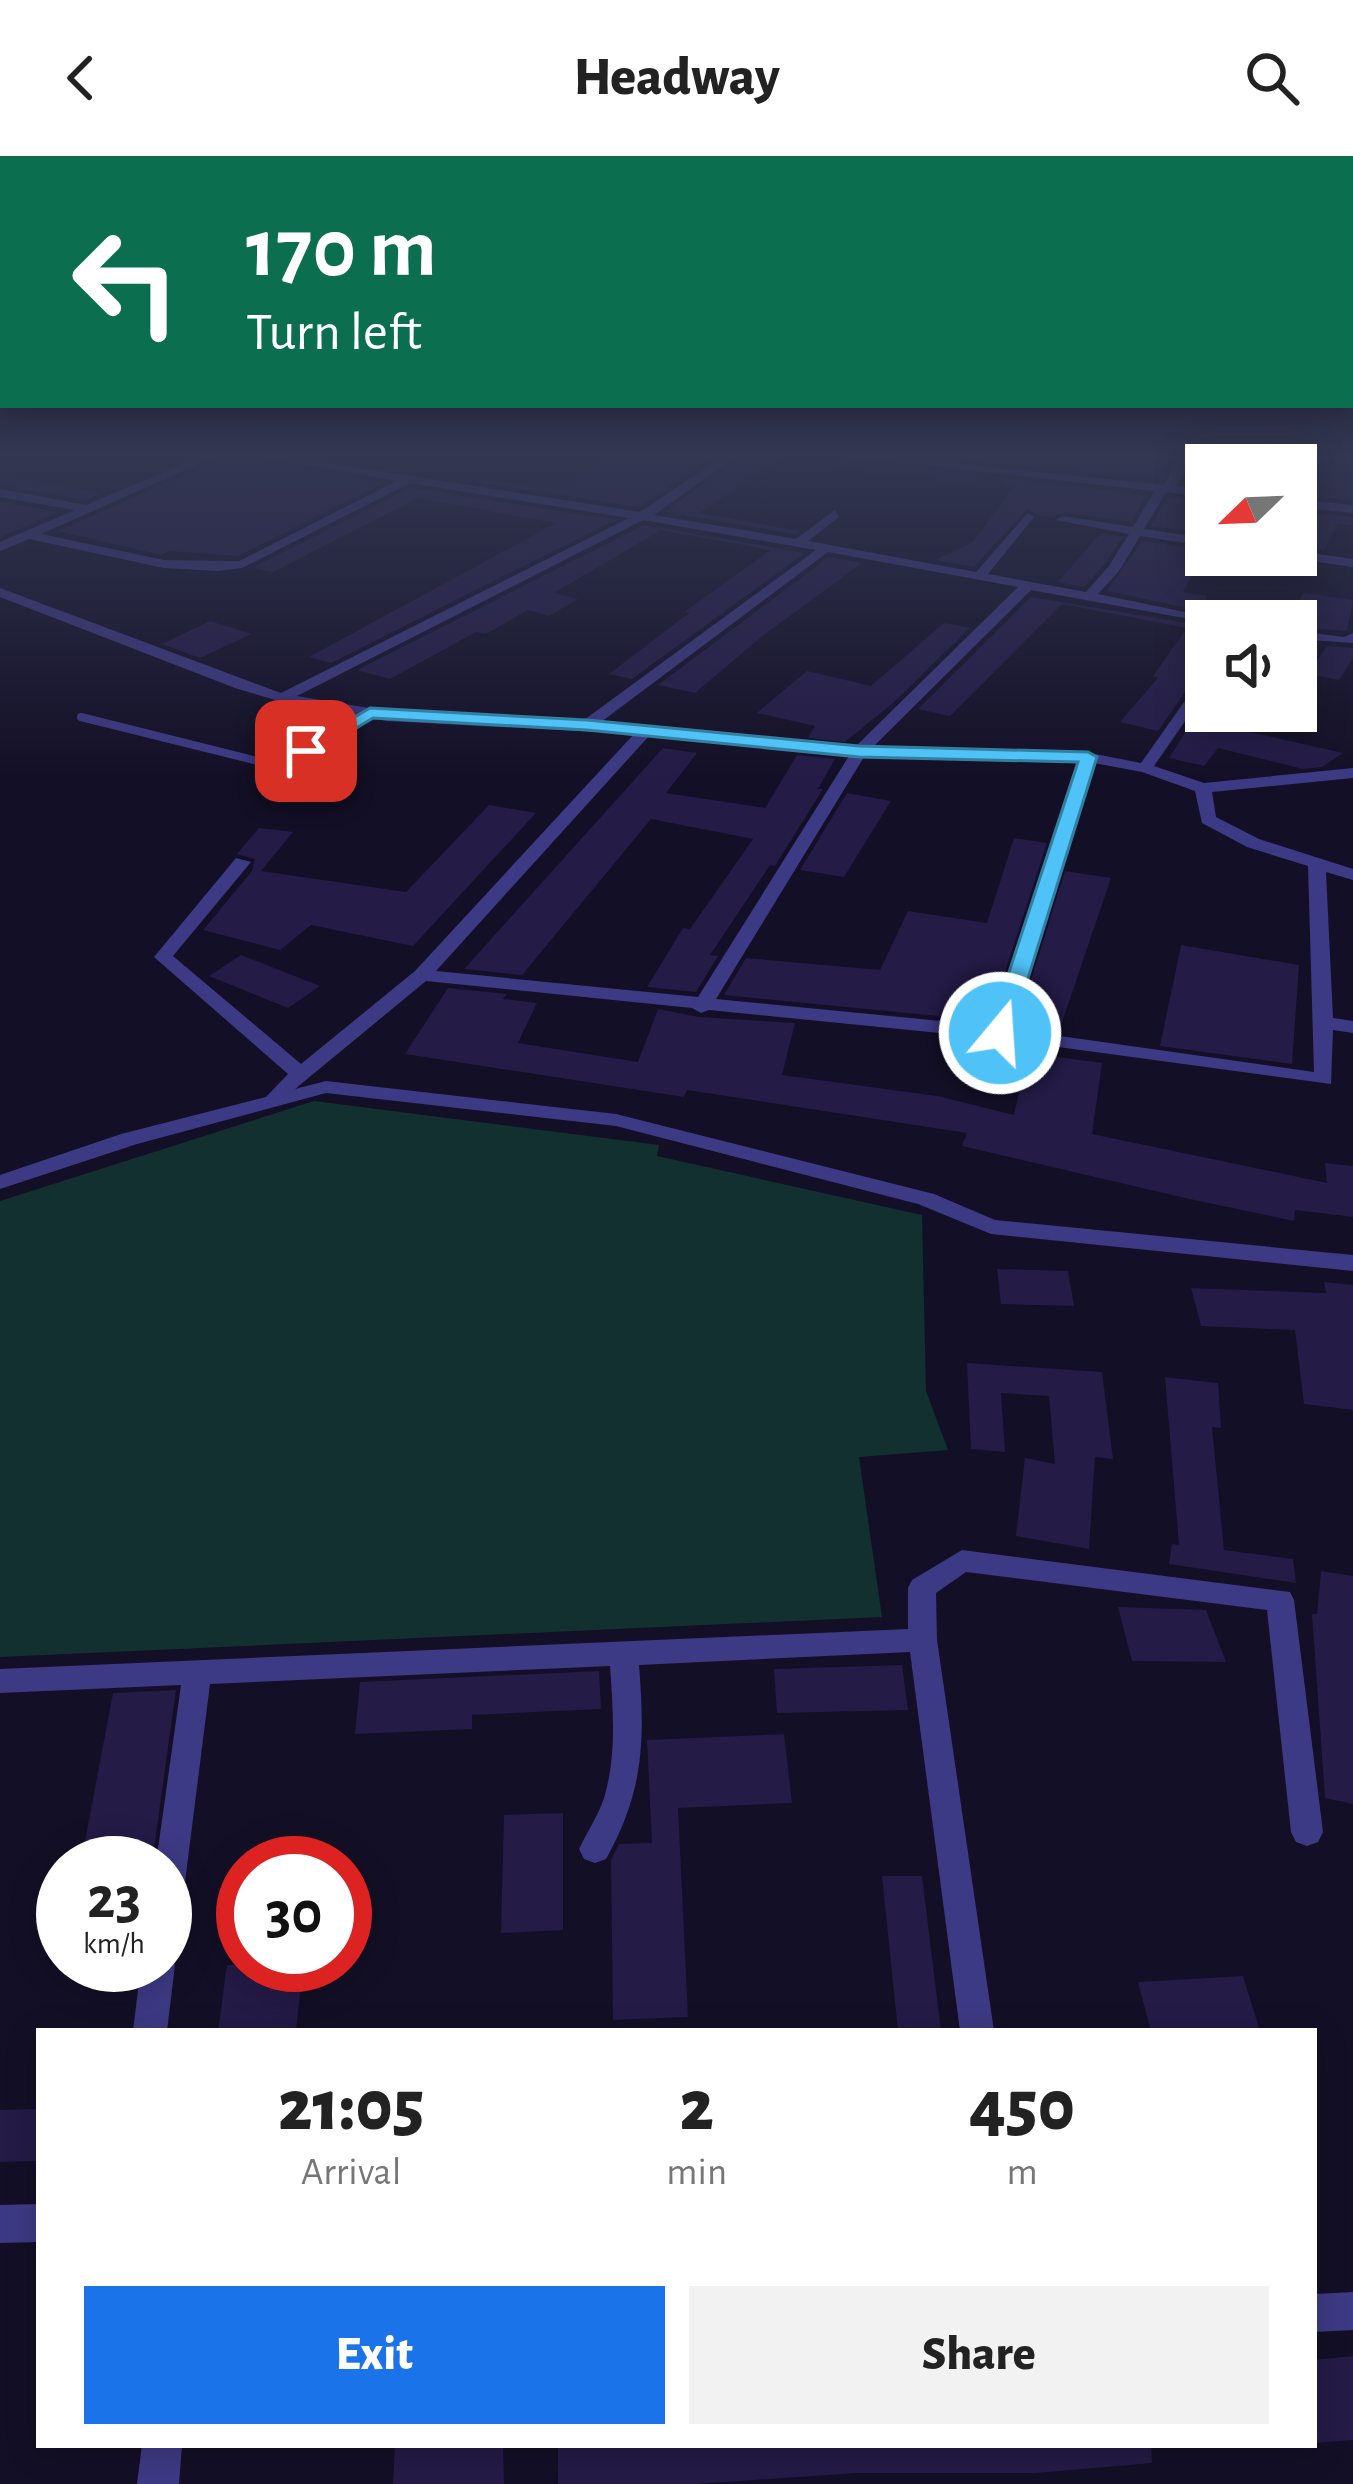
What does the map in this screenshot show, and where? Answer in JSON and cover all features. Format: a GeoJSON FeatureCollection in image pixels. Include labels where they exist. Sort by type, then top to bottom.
{"type":"FeatureCollection","features":[{"type":"Feature","properties":{"kind":"street"},"geometry":{"type":"LineString","coordinates":[[164,561],[226,568],[241,561]]}},
{"type":"Feature","properties":{"kind":"street"},"geometry":{"type":"LineString","coordinates":[[282,698],[552,561]]}},
{"type":"Feature","properties":{"kind":"street"},"geometry":{"type":"LineString","coordinates":[[587,725],[809,561]]}},
{"type":"Feature","properties":{"kind":"street"},"geometry":{"type":"LineString","coordinates":[[898,561],[1185,614]]}},
{"type":"Feature","properties":{"kind":"street"},"geometry":{"type":"LineString","coordinates":[[979,575],[991,561]]}},
{"type":"Feature","properties":{"kind":"street"},"geometry":{"type":"LineString","coordinates":[[1091,595],[1116,561]]}},
{"type":"Feature","properties":{"kind":"street"},"geometry":{"type":"LineString","coordinates":[[701,1007],[859,752],[1028,585]]}},
{"type":"Feature","properties":{"kind":"street"},"geometry":{"type":"LineString","coordinates":[[0,592],[282,698],[370,713],[587,725],[859,752],[1088,757],[1144,768],[1203,788],[1353,773]]}},
{"type":"Feature","properties":{"kind":"street"},"geometry":{"type":"LineString","coordinates":[[1317,638],[1353,637]]}},
{"type":"Feature","properties":{"kind":"street"},"geometry":{"type":"LineString","coordinates":[[1144,768],[1185,710]]}},
{"type":"Feature","properties":{"kind":"street"},"geometry":{"type":"LineString","coordinates":[[263,1104],[422,975],[644,732]]}},
{"type":"Feature","properties":{"kind":"street"},"geometry":{"type":"LineString","coordinates":[[1000,1033],[1088,757]]}},
{"type":"Feature","properties":{"kind":"street"},"geometry":{"type":"LineString","coordinates":[[1203,788],[1208,820],[1317,866],[1353,875]]}},
{"type":"Feature","properties":{"kind":"street"},"geometry":{"type":"LineString","coordinates":[[242,862],[163,957],[302,1074]]}},
{"type":"Feature","properties":{"kind":"street"},"geometry":{"type":"LineString","coordinates":[[422,975],[701,1007],[1000,1033],[1324,1080],[1317,866]]}},
{"type":"Feature","properties":{"kind":"street"},"geometry":{"type":"LineString","coordinates":[[1323,1023],[1353,1027]]}},
{"type":"Feature","properties":{"kind":"street"},"geometry":{"type":"LineString","coordinates":[[0,1182],[129,1139],[326,1087],[616,1120],[926,1199],[991,1227],[1353,1263]]}},
{"type":"Feature","properties":{"kind":"street"},"geometry":{"type":"LineString","coordinates":[[977,2028],[923,1640],[922,1588],[962,1561],[1280,1600],[1307,1832]]}},
{"type":"Feature","properties":{"kind":"street"},"geometry":{"type":"LineString","coordinates":[[0,1681],[923,1640]]}},
{"type":"Feature","properties":{"kind":"street"},"geometry":{"type":"LineString","coordinates":[[595,1849],[619,1812],[630,1743],[624,1652]]}},
{"type":"Feature","properties":{"kind":"street"},"geometry":{"type":"LineString","coordinates":[[175,1836],[196,1673]]}},
{"type":"Feature","properties":{"kind":"street"},"geometry":{"type":"LineString","coordinates":[[149,2028],[154,1992]]}},
{"type":"Feature","properties":{"kind":"street"},"geometry":{"type":"LineString","coordinates":[[0,2224],[36,2223]]}},
{"type":"Feature","properties":{"kind":"street"},"geometry":{"type":"LineString","coordinates":[[1317,2313],[1353,2311]]}},
{"type":"Feature","properties":{"kind":"street"},"geometry":{"type":"LineString","coordinates":[[158,2484],[162,2448]]}},
{"type":"Feature","properties":{"kind":"lane"},"geometry":{"type":"LineString","coordinates":[[81,717],[278,766],[370,713]]}},
{"type":"Feature","properties":{"kind":"green space"},"geometry":{"type":"Polygon","coordinates":[[[314,1101],[659,1145],[657,1156],[922,1215],[926,1391],[948,1450],[859,1457],[882,1617],[0,1657],[0,1201],[314,1101]]]}},
{"type":"Feature","properties":{"kind":"building"},"geometry":{"type":"Polygon","coordinates":[[[267,561],[295,561],[273,572],[252,568],[267,561]]]}},
{"type":"Feature","properties":{"kind":"building"},"geometry":{"type":"Polygon","coordinates":[[[487,561],[534,561],[331,663],[309,657],[487,561]]]}},
{"type":"Feature","properties":{"kind":"building"},"geometry":{"type":"Polygon","coordinates":[[[573,561],[609,561],[554,593],[578,599],[549,616],[528,610],[390,679],[357,670],[573,561]]]}},
{"type":"Feature","properties":{"kind":"building"},"geometry":{"type":"Polygon","coordinates":[[[756,561],[795,561],[632,679],[609,674],[689,613],[684,612],[756,561]]]}},
{"type":"Feature","properties":{"kind":"building"},"geometry":{"type":"Polygon","coordinates":[[[824,561],[862,563],[695,693],[658,685],[824,561]]]}},
{"type":"Feature","properties":{"kind":"building"},"geometry":{"type":"Polygon","coordinates":[[[939,561],[980,561],[974,567],[939,561]]]}},
{"type":"Feature","properties":{"kind":"building"},"geometry":{"type":"Polygon","coordinates":[[[1077,561],[1107,561],[1084,587],[1058,582],[1077,561]]]}},
{"type":"Feature","properties":{"kind":"building"},"geometry":{"type":"Polygon","coordinates":[[[1128,561],[1185,561],[1185,576],[1192,576],[1183,592],[1206,596],[1206,600],[1185,600],[1185,608],[1107,591],[1128,561]]]}},
{"type":"Feature","properties":{"kind":"building"},"geometry":{"type":"Polygon","coordinates":[[[1303,593],[1353,600],[1347,631],[1317,629],[1317,600],[1300,600],[1303,593]]]}},
{"type":"Feature","properties":{"kind":"building"},"geometry":{"type":"Polygon","coordinates":[[[1031,597],[1185,623],[1185,628],[1062,604],[950,716],[918,709],[1031,597]]]}},
{"type":"Feature","properties":{"kind":"building"},"geometry":{"type":"Polygon","coordinates":[[[210,621],[251,634],[200,658],[162,644],[210,621]]]}},
{"type":"Feature","properties":{"kind":"building"},"geometry":{"type":"Polygon","coordinates":[[[944,623],[970,628],[845,742],[808,738],[815,726],[757,713],[807,671],[871,686],[944,623]]]}},
{"type":"Feature","properties":{"kind":"building"},"geometry":{"type":"Polygon","coordinates":[[[1185,631],[1185,692],[1158,731],[1120,722],[1158,678],[1153,676],[1185,631]]]}},
{"type":"Feature","properties":{"kind":"building"},"geometry":{"type":"Polygon","coordinates":[[[1327,646],[1353,648],[1353,658],[1339,680],[1317,676],[1317,661],[1327,646]]]}},
{"type":"Feature","properties":{"kind":"building"},"geometry":{"type":"Polygon","coordinates":[[[1185,732],[1250,732],[1343,753],[1322,767],[1303,769],[1218,748],[1204,766],[1169,758],[1185,732]]]}},
{"type":"Feature","properties":{"kind":"building"},"geometry":{"type":"Polygon","coordinates":[[[663,748],[697,753],[666,793],[765,808],[797,755],[835,759],[818,789],[823,789],[775,866],[770,865],[710,955],[718,956],[696,992],[647,987],[683,928],[690,929],[753,839],[651,819],[522,975],[464,969],[663,748]]]}},
{"type":"Feature","properties":{"kind":"building"},"geometry":{"type":"Polygon","coordinates":[[[847,793],[891,801],[844,877],[800,870],[847,793]]]}},
{"type":"Feature","properties":{"kind":"building"},"geometry":{"type":"Polygon","coordinates":[[[489,805],[536,813],[413,946],[311,925],[280,950],[203,930],[252,871],[255,859],[237,854],[259,828],[293,832],[261,871],[406,892],[489,805]]]}},
{"type":"Feature","properties":{"kind":"building"},"geometry":{"type":"Polygon","coordinates":[[[1014,838],[1047,843],[989,1021],[724,995],[746,958],[880,970],[908,911],[987,923],[1014,838]]]}},
{"type":"Feature","properties":{"kind":"building"},"geometry":{"type":"Polygon","coordinates":[[[1065,871],[1111,878],[1059,1031],[1017,1025],[1065,871]]]}},
{"type":"Feature","properties":{"kind":"building"},"geometry":{"type":"Polygon","coordinates":[[[1181,945],[1299,965],[1292,1064],[1160,1046],[1181,945]]]}},
{"type":"Feature","properties":{"kind":"building"},"geometry":{"type":"Polygon","coordinates":[[[241,955],[320,986],[288,1008],[209,976],[241,955]]]}},
{"type":"Feature","properties":{"kind":"building"},"geometry":{"type":"Polygon","coordinates":[[[448,988],[507,994],[503,999],[537,1003],[518,1043],[638,1062],[658,1009],[699,1017],[795,1023],[782,1075],[937,1096],[1014,1115],[1029,1047],[1052,1051],[1051,1056],[1102,1063],[1092,1134],[1327,1183],[1325,1163],[1353,1166],[1353,1217],[1295,1210],[1294,1221],[1185,1198],[962,1146],[967,1133],[687,1090],[684,1097],[405,1054],[448,988]]]}},
{"type":"Feature","properties":{"kind":"building"},"geometry":{"type":"Polygon","coordinates":[[[997,1269],[1068,1271],[1074,1306],[1001,1304],[997,1269]]]}},
{"type":"Feature","properties":{"kind":"building"},"geometry":{"type":"Polygon","coordinates":[[[1324,1282],[1353,1285],[1353,1410],[1304,1404],[1295,1330],[1201,1326],[1191,1288],[1326,1293],[1324,1282]]]}},
{"type":"Feature","properties":{"kind":"building"},"geometry":{"type":"Polygon","coordinates":[[[967,1363],[1102,1372],[1113,1459],[1095,1457],[1089,1549],[1016,1536],[1025,1458],[1055,1464],[1049,1396],[1001,1393],[1005,1452],[971,1449],[967,1363]]]}},
{"type":"Feature","properties":{"kind":"building"},"geometry":{"type":"Polygon","coordinates":[[[1165,1377],[1218,1383],[1221,1428],[1212,1427],[1224,1550],[1293,1559],[1296,1583],[1169,1564],[1172,1544],[1179,1545],[1165,1377]]]}},
{"type":"Feature","properties":{"kind":"building"},"geometry":{"type":"Polygon","coordinates":[[[1321,1571],[1353,1576],[1353,1804],[1325,1798],[1312,1614],[1317,1614],[1321,1571]]]}},
{"type":"Feature","properties":{"kind":"building"},"geometry":{"type":"Polygon","coordinates":[[[1118,1607],[1206,1610],[1226,1662],[1132,1661],[1118,1607]]]}},
{"type":"Feature","properties":{"kind":"building"},"geometry":{"type":"Polygon","coordinates":[[[902,1665],[908,1710],[777,1713],[774,1669],[902,1665]]]}},
{"type":"Feature","properties":{"kind":"building"},"geometry":{"type":"Polygon","coordinates":[[[599,1671],[601,1709],[472,1715],[472,1729],[355,1734],[360,1682],[599,1671]]]}},
{"type":"Feature","properties":{"kind":"building"},"geometry":{"type":"Polygon","coordinates":[[[176,1690],[156,1836],[86,1836],[113,1693],[176,1690]]]}},
{"type":"Feature","properties":{"kind":"building"},"geometry":{"type":"Polygon","coordinates":[[[784,1734],[792,1803],[678,1808],[688,2017],[613,2020],[611,1860],[619,1844],[652,1843],[647,1740],[784,1734]]]}},
{"type":"Feature","properties":{"kind":"building"},"geometry":{"type":"Polygon","coordinates":[[[563,1813],[563,1930],[501,1933],[504,1815],[563,1813]]]}},
{"type":"Feature","properties":{"kind":"building"},"geometry":{"type":"Polygon","coordinates":[[[882,1876],[922,1876],[941,2028],[898,2028],[882,1876]]]}},
{"type":"Feature","properties":{"kind":"building"},"geometry":{"type":"Polygon","coordinates":[[[1243,1976],[1259,2028],[1150,2028],[1138,1982],[1243,1976]]]}},
{"type":"Feature","properties":{"kind":"building"},"geometry":{"type":"Polygon","coordinates":[[[223,1992],[300,1992],[296,2028],[218,2028],[223,1992]]]}},
{"type":"Feature","properties":{"kind":"building"},"geometry":{"type":"Polygon","coordinates":[[[36,2109],[36,2161],[0,2162],[0,2110],[36,2109]]]}},
{"type":"Feature","properties":{"kind":"building"},"geometry":{"type":"Polygon","coordinates":[[[1353,2356],[1353,2440],[1317,2443],[1317,2360],[1353,2356]]]}},
{"type":"Feature","properties":{"kind":"building"},"geometry":{"type":"Polygon","coordinates":[[[395,2448],[503,2448],[504,2484],[393,2484],[395,2448]]]}},
{"type":"Feature","properties":{"kind":"building"},"geometry":{"type":"Polygon","coordinates":[[[558,2448],[1151,2448],[1152,2463],[1036,2473],[857,2473],[696,2484],[558,2484],[558,2448]]]}},
{"type":"Feature","properties":{"kind":"route"},"geometry":{"type":"LineString","coordinates":[[306,751],[370,713],[587,725],[859,752],[1088,757],[1000,1033]]}}]}
